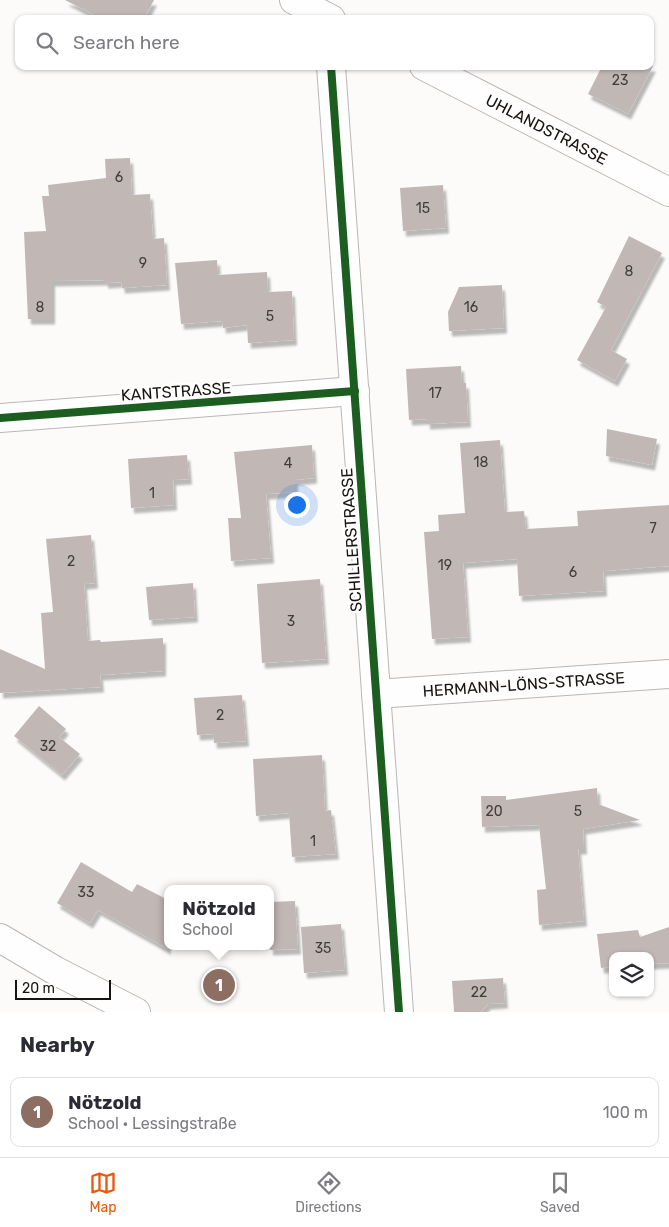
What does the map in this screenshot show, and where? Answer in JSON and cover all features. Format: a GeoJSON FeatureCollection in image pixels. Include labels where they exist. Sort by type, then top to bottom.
{"type":"FeatureCollection","features":[{"type":"Feature","properties":{"kind":"street"},"geometry":{"type":"LineString","coordinates":[[294,0],[328,14]]}},
{"type":"Feature","properties":{"kind":"street","name":"SCHILLERSTRASSE"},"geometry":{"type":"LineString","coordinates":[[331,70],[399,1012]]}},
{"type":"Feature","properties":{"kind":"street","name":"UHLANDSTRASSE"},"geometry":{"type":"LineString","coordinates":[[432,70],[669,192]]}},
{"type":"Feature","properties":{"kind":"street","name":"KANTSTRASSE"},"geometry":{"type":"LineString","coordinates":[[0,418],[355,392]]}},
{"type":"Feature","properties":{"kind":"street","name":"HERMANN-LÖNS-STRASSE"},"geometry":{"type":"LineString","coordinates":[[376,694],[669,674]]}},
{"type":"Feature","properties":{"kind":"street"},"geometry":{"type":"LineString","coordinates":[[0,938],[56,971],[136,1012]]}},
{"type":"Feature","properties":{"kind":"building"},"geometry":{"type":"Polygon","coordinates":[[[65,0],[154,0],[146,15],[94,15],[65,0]]]}},
{"type":"Feature","properties":{"kind":"building"},"geometry":{"type":"Polygon","coordinates":[[[600,70],[651,70],[628,114],[588,94],[600,70]]]}},
{"type":"Feature","properties":{"kind":"building"},"geometry":{"type":"Polygon","coordinates":[[[130,158],[132,195],[150,194],[153,239],[164,238],[167,285],[122,288],[121,282],[105,283],[105,280],[52,281],[52,319],[28,319],[24,232],[46,231],[42,196],[49,196],[48,185],[106,178],[105,159],[130,158]]]}},
{"type":"Feature","properties":{"kind":"building"},"geometry":{"type":"Polygon","coordinates":[[[443,185],[446,228],[403,231],[400,188],[443,185]]]}},
{"type":"Feature","properties":{"kind":"building"},"geometry":{"type":"Polygon","coordinates":[[[629,236],[662,253],[611,350],[627,359],[615,381],[577,360],[606,307],[597,302],[629,236]]]}},
{"type":"Feature","properties":{"kind":"building"},"geometry":{"type":"Polygon","coordinates":[[[217,260],[218,275],[267,272],[268,292],[292,291],[294,340],[248,343],[247,325],[223,328],[222,321],[181,324],[175,263],[217,260]]]}},
{"type":"Feature","properties":{"kind":"building"},"geometry":{"type":"Polygon","coordinates":[[[502,285],[504,328],[449,331],[448,312],[459,287],[502,285]]]}},
{"type":"Feature","properties":{"kind":"building"},"geometry":{"type":"Polygon","coordinates":[[[461,366],[462,383],[466,383],[468,422],[427,424],[427,419],[409,420],[406,369],[461,366]]]}},
{"type":"Feature","properties":{"kind":"building"},"geometry":{"type":"Polygon","coordinates":[[[607,429],[657,439],[652,465],[606,456],[607,429]]]}},
{"type":"Feature","properties":{"kind":"building"},"geometry":{"type":"Polygon","coordinates":[[[500,440],[505,512],[524,511],[526,529],[578,526],[577,511],[669,505],[669,566],[603,571],[604,591],[519,596],[517,559],[463,563],[468,637],[432,639],[424,532],[439,531],[438,515],[465,513],[460,443],[500,440]]]}},
{"type":"Feature","properties":{"kind":"building"},"geometry":{"type":"Polygon","coordinates":[[[312,445],[314,478],[295,480],[295,492],[266,494],[271,558],[231,561],[228,518],[241,518],[234,452],[312,445]]]}},
{"type":"Feature","properties":{"kind":"building"},"geometry":{"type":"Polygon","coordinates":[[[187,455],[189,479],[173,480],[174,505],[131,508],[128,459],[187,455]]]}},
{"type":"Feature","properties":{"kind":"building"},"geometry":{"type":"Polygon","coordinates":[[[91,535],[95,583],[84,584],[88,641],[100,640],[101,642],[163,638],[163,671],[100,675],[101,687],[0,693],[0,649],[45,669],[41,613],[53,612],[46,539],[91,535]]]}},
{"type":"Feature","properties":{"kind":"building"},"geometry":{"type":"Polygon","coordinates":[[[320,579],[326,659],[262,663],[257,584],[320,579]]]}},
{"type":"Feature","properties":{"kind":"building"},"geometry":{"type":"Polygon","coordinates":[[[193,583],[195,617],[149,620],[146,587],[193,583]]]}},
{"type":"Feature","properties":{"kind":"building"},"geometry":{"type":"Polygon","coordinates":[[[242,695],[246,741],[214,743],[213,734],[197,735],[194,698],[242,695]]]}},
{"type":"Feature","properties":{"kind":"building"},"geometry":{"type":"Polygon","coordinates":[[[39,706],[66,729],[59,737],[80,754],[62,775],[14,736],[39,706]]]}},
{"type":"Feature","properties":{"kind":"building"},"geometry":{"type":"Polygon","coordinates":[[[322,755],[325,811],[331,810],[336,854],[292,857],[289,813],[256,816],[253,759],[322,755]]]}},
{"type":"Feature","properties":{"kind":"building"},"geometry":{"type":"Polygon","coordinates":[[[597,788],[598,804],[640,820],[583,829],[584,849],[578,849],[584,921],[539,925],[537,890],[546,889],[539,825],[482,827],[481,796],[506,796],[506,800],[597,788]]]}},
{"type":"Feature","properties":{"kind":"building"},"geometry":{"type":"Polygon","coordinates":[[[81,862],[132,892],[137,884],[164,898],[164,947],[98,910],[90,923],[57,903],[81,862]]]}},
{"type":"Feature","properties":{"kind":"building"},"geometry":{"type":"Polygon","coordinates":[[[295,901],[298,949],[274,950],[274,902],[295,901]]]}},
{"type":"Feature","properties":{"kind":"building"},"geometry":{"type":"Polygon","coordinates":[[[341,924],[345,970],[304,973],[301,927],[341,924]]]}},
{"type":"Feature","properties":{"kind":"building"},"geometry":{"type":"Polygon","coordinates":[[[669,927],[669,963],[654,964],[654,952],[609,952],[609,967],[601,968],[597,934],[638,930],[640,937],[669,927]]]}},
{"type":"Feature","properties":{"kind":"building"},"geometry":{"type":"Polygon","coordinates":[[[503,978],[505,1003],[488,1004],[481,1012],[454,1012],[452,981],[503,978]]]}},
{"type":"Feature","properties":{"kind":"cycle path"},"geometry":{"type":"LineString","coordinates":[[331,70],[399,1012]]}},
{"type":"Feature","properties":{"kind":"cycle path"},"geometry":{"type":"LineString","coordinates":[[0,418],[355,391]]}},
{"type":"Feature","properties":{"kind":"place","name":"Nötzold"},"geometry":{"type":"Point","coordinates":[219,985]}}]}
